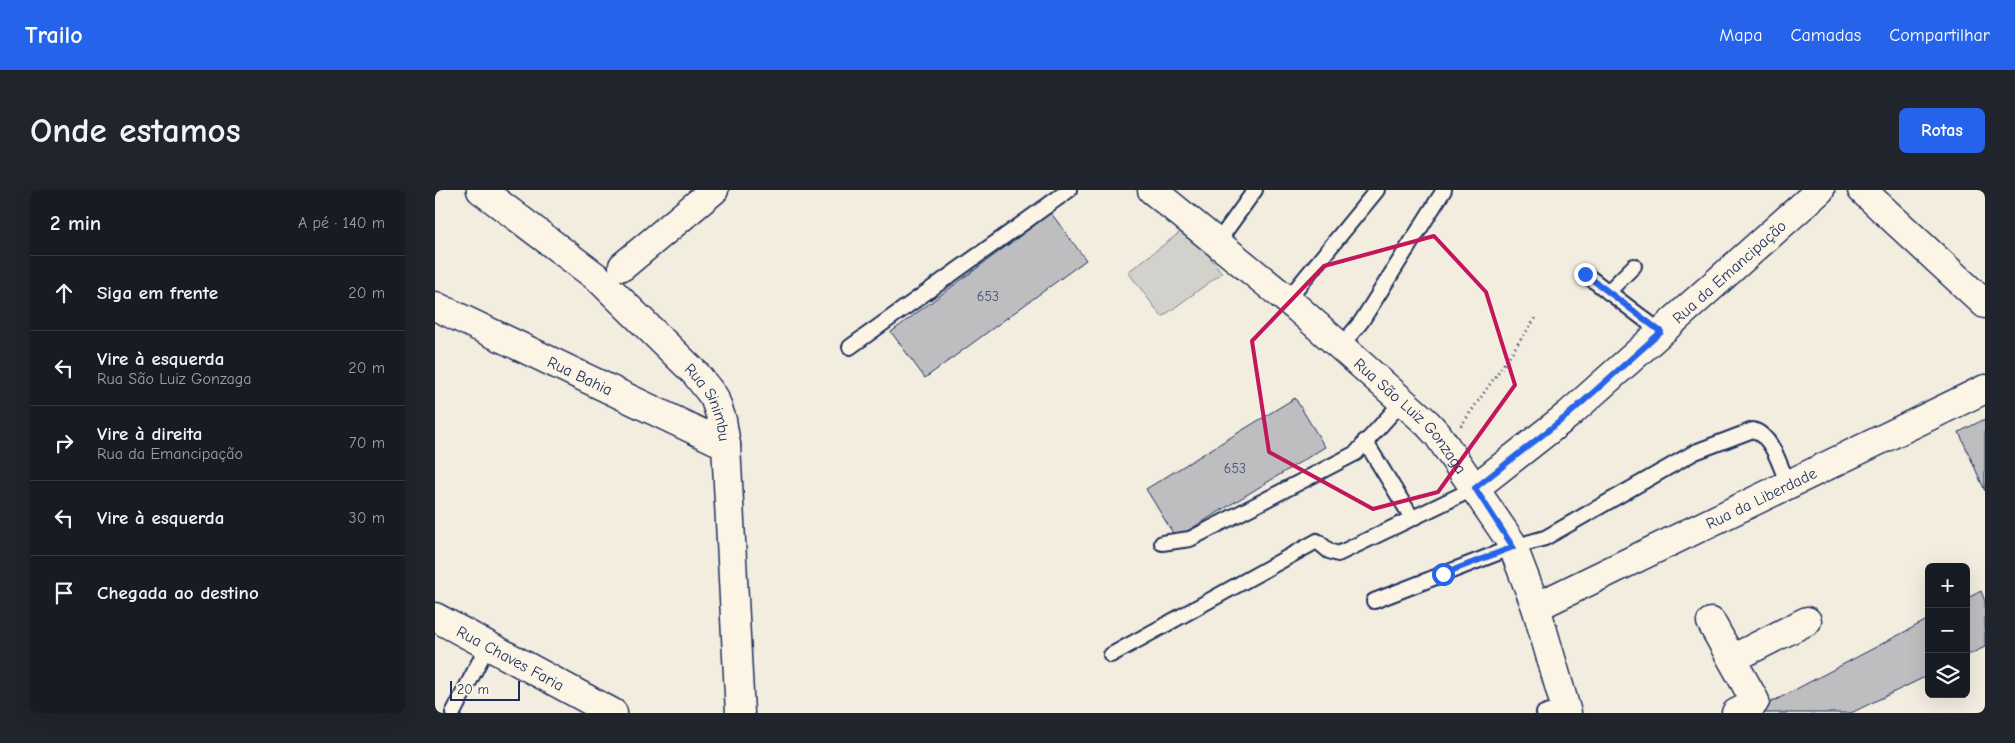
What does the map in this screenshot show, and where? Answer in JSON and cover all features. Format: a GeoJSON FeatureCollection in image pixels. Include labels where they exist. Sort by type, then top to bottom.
{"type":"FeatureCollection","features":[{"type":"Feature","properties":{"kind":"street","name":"Rua Sinimbu"},"geometry":{"type":"LineString","coordinates":[[481,190],[599,279],[696,374],[714,397],[722,420],[726,445],[740,713]]}},
{"type":"Feature","properties":{"kind":"street"},"geometry":{"type":"LineString","coordinates":[[623,266],[714,190]]}},
{"type":"Feature","properties":{"kind":"street","name":"Rua São Luiz Gonzaga"},"geometry":{"type":"LineString","coordinates":[[1152,190],[1341,346],[1427,423],[1446,447],[1513,547],[1536,607],[1559,711]]}},
{"type":"Feature","properties":{"kind":"street","name":"Rua da Emancipação"},"geometry":{"type":"LineString","coordinates":[[1475,488],[1568,415],[1820,190]]}},
{"type":"Feature","properties":{"kind":"street"},"geometry":{"type":"LineString","coordinates":[[1862,190],[1985,304]]}},
{"type":"Feature","properties":{"kind":"street","name":"Rua Bahia"},"geometry":{"type":"LineString","coordinates":[[435,306],[726,445]]}},
{"type":"Feature","properties":{"kind":"street","name":"Rua da Liberdade"},"geometry":{"type":"LineString","coordinates":[[1536,607],[1985,389]]}},
{"type":"Feature","properties":{"kind":"street","name":"Rua Chaves Faria"},"geometry":{"type":"LineString","coordinates":[[435,617],[613,713]]}},
{"type":"Feature","properties":{"kind":"street"},"geometry":{"type":"LineString","coordinates":[[1732,659],[1807,621]]}},
{"type":"Feature","properties":{"kind":"street"},"geometry":{"type":"LineString","coordinates":[[1711,622],[1755,701],[1752,705],[1736,713]]}},
{"type":"Feature","properties":{"kind":"lane"},"geometry":{"type":"LineString","coordinates":[[850,347],[1069,190]]}},
{"type":"Feature","properties":{"kind":"lane"},"geometry":{"type":"LineString","coordinates":[[1217,243],[1255,190]]}},
{"type":"Feature","properties":{"kind":"lane"},"geometry":{"type":"LineString","coordinates":[[1287,300],[1377,190]]}},
{"type":"Feature","properties":{"kind":"lane"},"geometry":{"type":"LineString","coordinates":[[1341,346],[1361,322],[1444,190]]}},
{"type":"Feature","properties":{"kind":"lane"},"geometry":{"type":"LineString","coordinates":[[1608,292],[1634,266]]}},
{"type":"Feature","properties":{"kind":"lane"},"geometry":{"type":"LineString","coordinates":[[1585,274],[1661,332]]}},
{"type":"Feature","properties":{"kind":"lane"},"geometry":{"type":"LineString","coordinates":[[1162,543],[1190,539],[1356,453],[1402,402]]}},
{"type":"Feature","properties":{"kind":"lane"},"geometry":{"type":"LineString","coordinates":[[1374,601],[1513,547],[1545,538],[1695,452],[1753,430],[1761,432],[1768,441],[1788,484]]}},
{"type":"Feature","properties":{"kind":"lane"},"geometry":{"type":"LineString","coordinates":[[1365,441],[1413,518]]}},
{"type":"Feature","properties":{"kind":"lane"},"geometry":{"type":"LineString","coordinates":[[1111,655],[1317,541],[1329,551],[1339,554],[1475,488]]}},
{"type":"Feature","properties":{"kind":"lane"},"geometry":{"type":"LineString","coordinates":[[453,713],[487,645]]}},
{"type":"Feature","properties":{"kind":"path"},"geometry":{"type":"LineString","coordinates":[[1446,447],[1537,316]]}},
{"type":"Feature","properties":{"kind":"highlighted area"},"geometry":{"type":"Polygon","coordinates":[[[1434,236],[1486,292],[1515,385],[1438,492],[1373,509],[1269,452],[1252,341],[1324,266],[1434,236]]]}},
{"type":"Feature","properties":{"kind":"shaded area"},"geometry":{"type":"Polygon","coordinates":[[[1187,227],[1222,273],[1162,317],[1128,272],[1187,227]]]}},
{"type":"Feature","properties":{"kind":"building"},"geometry":{"type":"Polygon","coordinates":[[[1051,213],[1086,260],[925,378],[891,332],[1051,213]]]}},
{"type":"Feature","properties":{"kind":"building"},"geometry":{"type":"Polygon","coordinates":[[[1295,398],[1325,447],[1176,538],[1146,489],[1295,398]]]}},
{"type":"Feature","properties":{"kind":"building"},"geometry":{"type":"Polygon","coordinates":[[[1985,419],[1985,491],[1959,432],[1985,419]]]}},
{"type":"Feature","properties":{"kind":"building"},"geometry":{"type":"Polygon","coordinates":[[[1981,591],[1985,601],[1985,647],[1970,654],[1970,608],[1970,597],[1981,591]]]}},
{"type":"Feature","properties":{"kind":"building"},"geometry":{"type":"Polygon","coordinates":[[[1925,621],[1925,677],[1851,713],[1751,713],[1925,621]]]}},
{"type":"Feature","properties":{"kind":"route"},"geometry":{"type":"LineString","coordinates":[[1443,574],[1513,547],[1475,488],[1568,415],[1661,332],[1585,274]]}}]}
